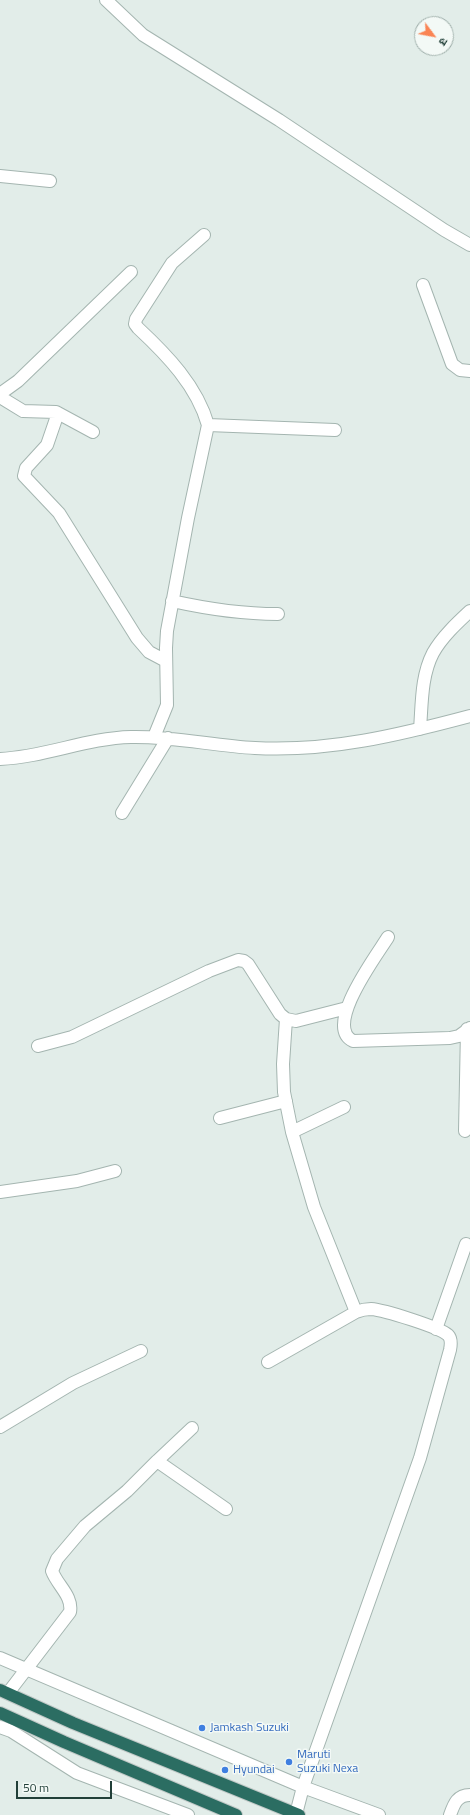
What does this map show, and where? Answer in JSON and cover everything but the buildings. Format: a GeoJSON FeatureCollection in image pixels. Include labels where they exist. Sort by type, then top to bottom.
{"type":"FeatureCollection","features":[{"type":"Feature","properties":{"kind":"highway"},"geometry":{"type":"LineString","coordinates":[[4,1692],[73,1723],[298,1814]]}},
{"type":"Feature","properties":{"kind":"highway"},"geometry":{"type":"LineString","coordinates":[[0,1713],[64,1742],[236,1815]]}},
{"type":"Feature","properties":{"kind":"street"},"geometry":{"type":"LineString","coordinates":[[106,0],[143,35],[279,120],[444,230],[470,245]]}},
{"type":"Feature","properties":{"kind":"street"},"geometry":{"type":"LineString","coordinates":[[0,176],[50,181]]}},
{"type":"Feature","properties":{"kind":"street"},"geometry":{"type":"LineString","coordinates":[[154,737],[167,705],[167,631],[188,518],[208,425],[204,412],[198,401],[172,361],[135,324],[138,314],[172,263],[204,235]]}},
{"type":"Feature","properties":{"kind":"street"},"geometry":{"type":"LineString","coordinates":[[0,394],[18,381],[131,272]]}},
{"type":"Feature","properties":{"kind":"street"},"geometry":{"type":"LineString","coordinates":[[423,285],[452,364],[460,370],[470,370]]}},
{"type":"Feature","properties":{"kind":"street"},"geometry":{"type":"LineString","coordinates":[[0,397],[24,411],[50,411],[58,413],[93,432]]}},
{"type":"Feature","properties":{"kind":"street"},"geometry":{"type":"LineString","coordinates":[[58,413],[47,445],[26,468],[24,472],[25,478],[59,513],[137,638],[149,652],[166,661]]}},
{"type":"Feature","properties":{"kind":"street"},"geometry":{"type":"LineString","coordinates":[[208,425],[335,430]]}},
{"type":"Feature","properties":{"kind":"street"},"geometry":{"type":"LineString","coordinates":[[172,602],[212,610],[245,614],[278,614]]}},
{"type":"Feature","properties":{"kind":"street"},"geometry":{"type":"LineString","coordinates":[[420,729],[424,681],[433,653],[454,626],[470,611]]}},
{"type":"Feature","properties":{"kind":"street"},"geometry":{"type":"LineString","coordinates":[[0,760],[34,756],[102,740],[129,737],[168,738],[255,748],[302,749],[350,744],[420,729],[470,716]]}},
{"type":"Feature","properties":{"kind":"street"},"geometry":{"type":"LineString","coordinates":[[122,813],[168,738]]}},
{"type":"Feature","properties":{"kind":"street"},"geometry":{"type":"LineString","coordinates":[[388,937],[352,995],[347,1008],[343,1030],[345,1035],[353,1041],[450,1038],[464,1033],[468,1029]]}},
{"type":"Feature","properties":{"kind":"street"},"geometry":{"type":"LineString","coordinates":[[38,1046],[72,1037],[209,971],[238,960],[248,964],[280,1014],[286,1019],[296,1021],[347,1008]]}},
{"type":"Feature","properties":{"kind":"street"},"geometry":{"type":"LineString","coordinates":[[286,1019],[283,1064],[286,1101],[292,1132],[314,1207],[356,1312]]}},
{"type":"Feature","properties":{"kind":"street"},"geometry":{"type":"LineString","coordinates":[[465,1132],[468,1029]]}},
{"type":"Feature","properties":{"kind":"street"},"geometry":{"type":"LineString","coordinates":[[220,1118],[286,1101]]}},
{"type":"Feature","properties":{"kind":"street"},"geometry":{"type":"LineString","coordinates":[[292,1132],[344,1107]]}},
{"type":"Feature","properties":{"kind":"street"},"geometry":{"type":"LineString","coordinates":[[0,1192],[77,1181],[115,1171]]}},
{"type":"Feature","properties":{"kind":"street"},"geometry":{"type":"LineString","coordinates":[[436,1329],[466,1244]]}},
{"type":"Feature","properties":{"kind":"street"},"geometry":{"type":"LineString","coordinates":[[268,1362],[356,1312],[364,1310],[381,1311],[436,1329],[450,1337],[450,1350],[420,1458],[303,1788],[298,1814]]}},
{"type":"Feature","properties":{"kind":"street"},"geometry":{"type":"LineString","coordinates":[[0,1427],[73,1383],[141,1351]]}},
{"type":"Feature","properties":{"kind":"street"},"geometry":{"type":"LineString","coordinates":[[4,1692],[26,1668],[70,1612],[71,1606],[69,1599],[55,1577],[52,1570],[53,1565],[85,1526],[131,1487],[192,1428]]}},
{"type":"Feature","properties":{"kind":"street"},"geometry":{"type":"LineString","coordinates":[[157,1461],[226,1509]]}},
{"type":"Feature","properties":{"kind":"street"},"geometry":{"type":"LineString","coordinates":[[0,1658],[303,1788],[379,1815]]}},
{"type":"Feature","properties":{"kind":"street"},"geometry":{"type":"LineString","coordinates":[[0,1727],[11,1731],[77,1773],[188,1815]]}},
{"type":"Feature","properties":{"kind":"street"},"geometry":{"type":"LineString","coordinates":[[450,1815],[458,1799],[461,1796],[470,1795]]}},
{"type":"Feature","properties":{"kind":"place","name":"Jamkash Suzuki"},"geometry":{"type":"Point","coordinates":[202,1728]}},
{"type":"Feature","properties":{"kind":"place","name":"Maruti Suzuki Nexa"},"geometry":{"type":"Point","coordinates":[289,1762]}},
{"type":"Feature","properties":{"kind":"place","name":"Hyundai"},"geometry":{"type":"Point","coordinates":[225,1770]}}]}
